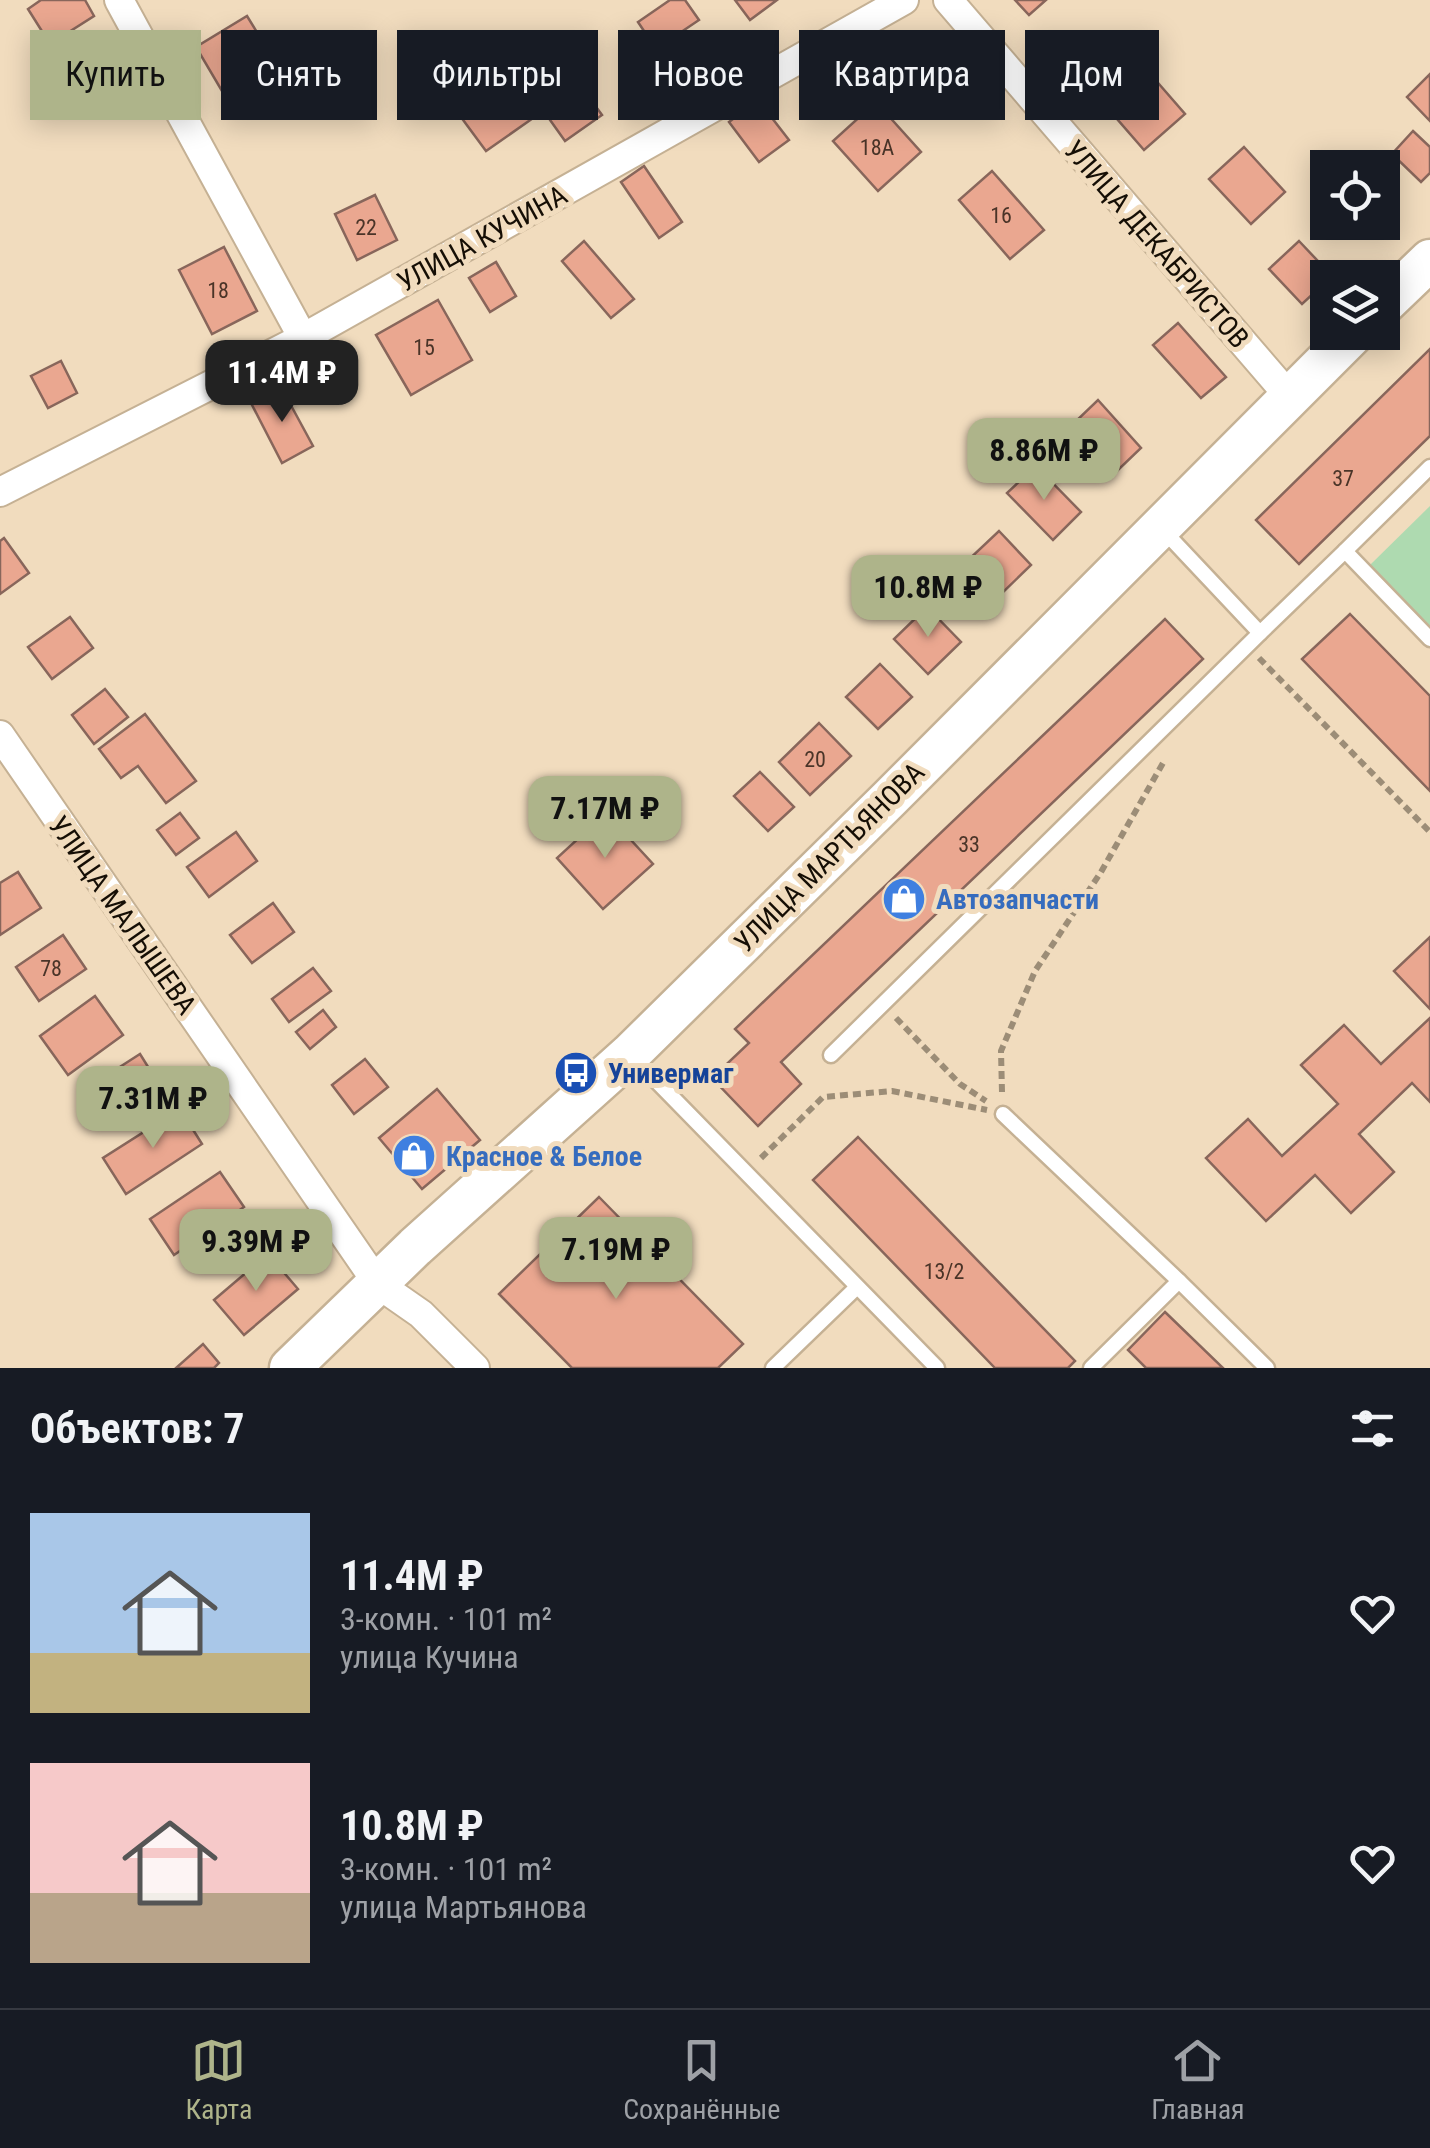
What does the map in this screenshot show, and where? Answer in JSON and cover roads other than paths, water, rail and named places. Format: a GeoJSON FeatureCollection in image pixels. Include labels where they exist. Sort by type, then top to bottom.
{"type":"FeatureCollection","features":[{"type":"Feature","properties":{"kind":"main road"},"geometry":{"type":"LineString","coordinates":[[1400,289],[1430,260]]}},
{"type":"Feature","properties":{"kind":"main road","name":"УЛИЦА МАРТЬЯНОВА"},"geometry":{"type":"LineString","coordinates":[[290,1368],[414,1247],[630,1054],[1336,350]]}},
{"type":"Feature","properties":{"kind":"street"},"geometry":{"type":"LineString","coordinates":[[118,0],[304,338]]}},
{"type":"Feature","properties":{"kind":"street","name":"УЛИЦА КУЧИНА"},"geometry":{"type":"LineString","coordinates":[[0,492],[304,338],[904,0]]}},
{"type":"Feature","properties":{"kind":"street","name":"УЛИЦА ДЕКАБРИСТОВ"},"geometry":{"type":"LineString","coordinates":[[948,0],[1289,396]]}},
{"type":"Feature","properties":{"kind":"street","name":"УЛИЦА МАЛЫШЕВА"},"geometry":{"type":"LineString","coordinates":[[0,736],[378,1284],[421,1314],[475,1368]]}},
{"type":"Feature","properties":{"kind":"lane"},"geometry":{"type":"LineString","coordinates":[[831,1055],[1430,467]]}},
{"type":"Feature","properties":{"kind":"lane"},"geometry":{"type":"LineString","coordinates":[[1159,526],[1260,633]]}},
{"type":"Feature","properties":{"kind":"lane"},"geometry":{"type":"LineString","coordinates":[[1346,551],[1430,639]]}},
{"type":"Feature","properties":{"kind":"lane"},"geometry":{"type":"LineString","coordinates":[[630,1054],[937,1368]]}},
{"type":"Feature","properties":{"kind":"lane"},"geometry":{"type":"LineString","coordinates":[[1003,1114],[1267,1368]]}},
{"type":"Feature","properties":{"kind":"lane"},"geometry":{"type":"LineString","coordinates":[[1091,1368],[1179,1282]]}},
{"type":"Feature","properties":{"kind":"lane"},"geometry":{"type":"LineString","coordinates":[[773,1368],[857,1287]]}},
{"type":"Feature","properties":{"kind":"place","name":"Автозапчасти"},"geometry":{"type":"Point","coordinates":[904,899]}},
{"type":"Feature","properties":{"kind":"place","name":"Универмаг"},"geometry":{"type":"Point","coordinates":[576,1073]}},
{"type":"Feature","properties":{"kind":"place","name":"Красное & Белое"},"geometry":{"type":"Point","coordinates":[414,1156]}}]}
